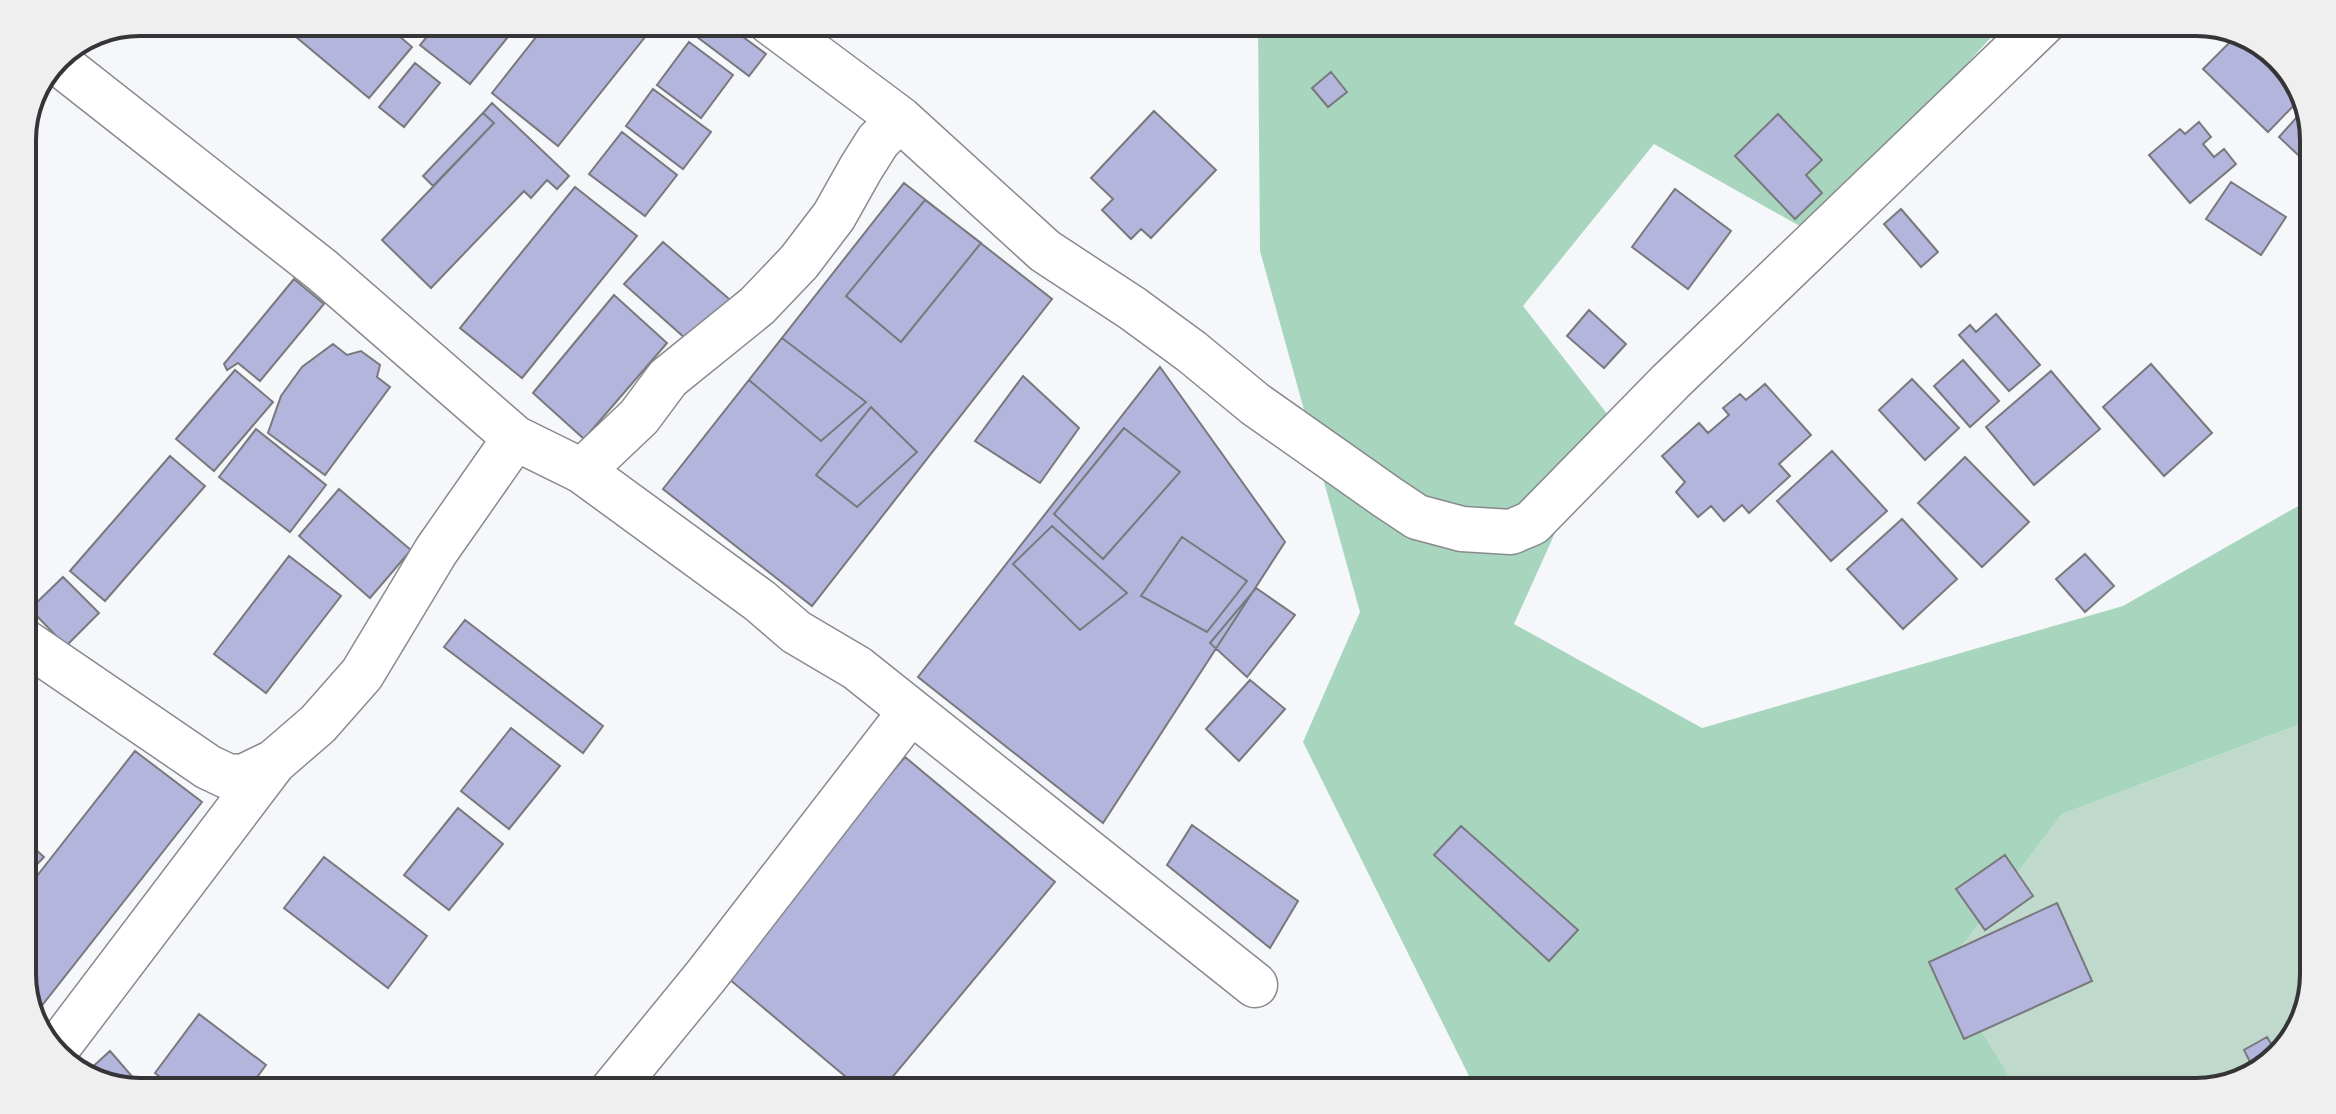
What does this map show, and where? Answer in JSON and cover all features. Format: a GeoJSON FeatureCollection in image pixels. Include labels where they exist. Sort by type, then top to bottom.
{"type":"FeatureCollection","features":[{"type":"Feature","properties":{"kind":"street"},"geometry":{"type":"LineString","coordinates":[[789,36],[900,119],[1045,251],[1132,308],[1255,404],[1387,497],[1417,517],[1462,529],[1511,532],[1532,523],[1670,382],[2029,36]]}},
{"type":"Feature","properties":{"kind":"street"},"geometry":{"type":"LineString","coordinates":[[66,68],[322,270],[515,438],[582,471],[760,601],[796,632],[857,668],[1255,985]]}},
{"type":"Feature","properties":{"kind":"street"},"geometry":{"type":"LineString","coordinates":[[582,471],[639,417],[668,378],[757,306],[799,262],[834,216],[878,141],[900,119]]}},
{"type":"Feature","properties":{"kind":"street"},"geometry":{"type":"LineString","coordinates":[[62,1042],[274,762],[318,724],[362,674],[436,551],[515,438]]}},
{"type":"Feature","properties":{"kind":"street"},"geometry":{"type":"LineString","coordinates":[[36,650],[208,767],[227,776],[243,777],[274,762]]}},
{"type":"Feature","properties":{"kind":"street"},"geometry":{"type":"LineString","coordinates":[[622,1078],[706,976],[911,711]]}},
{"type":"Feature","properties":{"kind":"green space"},"geometry":{"type":"Polygon","coordinates":[[[1258,36],[1992,36],[1812,233],[1654,144],[1523,306],[1608,415],[1514,624],[1702,728],[2123,606],[2300,505],[2300,724],[2062,814],[1944,970],[2010,1078],[1469,1078],[1303,742],[1360,612],[1260,251],[1258,36]]]}},
{"type":"Feature","properties":{"kind":"green space"},"geometry":{"type":"Polygon","coordinates":[[[2300,724],[2299,987],[2289,1020],[2265,1052],[2242,1067],[2216,1076],[2010,1078],[1944,970],[2062,814],[2300,724]]]}},
{"type":"Feature","properties":{"kind":"building"},"geometry":{"type":"Polygon","coordinates":[[[295,36],[399,36],[412,47],[369,98],[295,36]]]}},
{"type":"Feature","properties":{"kind":"building"},"geometry":{"type":"Polygon","coordinates":[[[427,36],[509,36],[470,84],[420,45],[427,36]]]}},
{"type":"Feature","properties":{"kind":"building"},"geometry":{"type":"Polygon","coordinates":[[[537,36],[646,36],[558,146],[492,93],[537,36]]]}},
{"type":"Feature","properties":{"kind":"building"},"geometry":{"type":"Polygon","coordinates":[[[696,36],[742,36],[766,54],[749,76],[696,36]]]}},
{"type":"Feature","properties":{"kind":"building"},"geometry":{"type":"Polygon","coordinates":[[[689,42],[733,75],[701,118],[657,85],[689,42]]]}},
{"type":"Feature","properties":{"kind":"building"},"geometry":{"type":"Polygon","coordinates":[[[2230,42],[2242,47],[2274,71],[2294,106],[2268,132],[2203,69],[2230,42]]]}},
{"type":"Feature","properties":{"kind":"building"},"geometry":{"type":"Polygon","coordinates":[[[415,63],[440,83],[404,127],[379,107],[415,63]]]}},
{"type":"Feature","properties":{"kind":"building"},"geometry":{"type":"Polygon","coordinates":[[[1331,72],[1347,92],[1328,107],[1312,88],[1331,72]]]}},
{"type":"Feature","properties":{"kind":"building"},"geometry":{"type":"Polygon","coordinates":[[[653,89],[711,132],[683,169],[626,126],[653,89]]]}},
{"type":"Feature","properties":{"kind":"building"},"geometry":{"type":"Polygon","coordinates":[[[492,103],[569,176],[557,189],[547,180],[531,198],[524,191],[431,288],[382,240],[494,123],[483,113],[492,103]]]}},
{"type":"Feature","properties":{"kind":"building"},"geometry":{"type":"Polygon","coordinates":[[[1154,111],[1216,170],[1151,238],[1141,229],[1131,239],[1102,210],[1113,199],[1091,178],[1154,111]]]}},
{"type":"Feature","properties":{"kind":"building"},"geometry":{"type":"Polygon","coordinates":[[[483,113],[494,123],[433,186],[423,176],[483,113]]]}},
{"type":"Feature","properties":{"kind":"building"},"geometry":{"type":"Polygon","coordinates":[[[1778,114],[1822,160],[1806,175],[1822,193],[1795,219],[1735,156],[1778,114]]]}},
{"type":"Feature","properties":{"kind":"building"},"geometry":{"type":"Polygon","coordinates":[[[2297,117],[2300,157],[2279,137],[2297,117]]]}},
{"type":"Feature","properties":{"kind":"building"},"geometry":{"type":"Polygon","coordinates":[[[2199,122],[2211,137],[2203,144],[2214,157],[2224,149],[2236,164],[2190,203],[2149,155],[2180,129],[2185,134],[2199,122]]]}},
{"type":"Feature","properties":{"kind":"building"},"geometry":{"type":"Polygon","coordinates":[[[622,132],[677,175],[645,216],[589,174],[622,132]]]}},
{"type":"Feature","properties":{"kind":"building"},"geometry":{"type":"Polygon","coordinates":[[[2231,182],[2286,217],[2261,255],[2206,219],[2231,182]]]}},
{"type":"Feature","properties":{"kind":"building"},"geometry":{"type":"Polygon","coordinates":[[[904,183],[1052,299],[812,606],[663,489],[904,183]]]}},
{"type":"Feature","properties":{"kind":"building"},"geometry":{"type":"Polygon","coordinates":[[[575,187],[637,236],[522,378],[460,328],[575,187]]]}},
{"type":"Feature","properties":{"kind":"building"},"geometry":{"type":"Polygon","coordinates":[[[1675,189],[1731,231],[1688,289],[1632,247],[1675,189]]]}},
{"type":"Feature","properties":{"kind":"building"},"geometry":{"type":"Polygon","coordinates":[[[925,200],[981,243],[901,342],[846,296],[925,200]]]}},
{"type":"Feature","properties":{"kind":"building"},"geometry":{"type":"Polygon","coordinates":[[[1901,209],[1938,252],[1921,267],[1884,224],[1901,209]]]}},
{"type":"Feature","properties":{"kind":"building"},"geometry":{"type":"Polygon","coordinates":[[[663,242],[735,304],[694,346],[624,284],[663,242]]]}},
{"type":"Feature","properties":{"kind":"building"},"geometry":{"type":"Polygon","coordinates":[[[294,279],[324,304],[260,381],[238,363],[227,370],[224,364],[294,279]]]}},
{"type":"Feature","properties":{"kind":"building"},"geometry":{"type":"Polygon","coordinates":[[[614,295],[667,343],[584,439],[533,393],[614,295]]]}},
{"type":"Feature","properties":{"kind":"building"},"geometry":{"type":"Polygon","coordinates":[[[1589,310],[1626,344],[1604,368],[1567,336],[1589,310]]]}},
{"type":"Feature","properties":{"kind":"building"},"geometry":{"type":"Polygon","coordinates":[[[1996,314],[2040,365],[2009,391],[1959,335],[1970,325],[1976,332],[1996,314]]]}},
{"type":"Feature","properties":{"kind":"building"},"geometry":{"type":"Polygon","coordinates":[[[782,338],[866,402],[821,441],[749,380],[782,338]]]}},
{"type":"Feature","properties":{"kind":"building"},"geometry":{"type":"Polygon","coordinates":[[[333,344],[347,355],[361,351],[380,365],[377,377],[390,387],[325,475],[268,433],[281,396],[302,367],[333,344]]]}},
{"type":"Feature","properties":{"kind":"building"},"geometry":{"type":"Polygon","coordinates":[[[1963,360],[1999,401],[1970,427],[1934,386],[1963,360]]]}},
{"type":"Feature","properties":{"kind":"building"},"geometry":{"type":"Polygon","coordinates":[[[2151,364],[2212,433],[2164,476],[2103,407],[2151,364]]]}},
{"type":"Feature","properties":{"kind":"building"},"geometry":{"type":"Polygon","coordinates":[[[1160,367],[1285,542],[1103,823],[918,677],[1160,367]]]}},
{"type":"Feature","properties":{"kind":"building"},"geometry":{"type":"Polygon","coordinates":[[[235,370],[273,402],[214,471],[176,439],[235,370]]]}},
{"type":"Feature","properties":{"kind":"building"},"geometry":{"type":"Polygon","coordinates":[[[2051,371],[2100,429],[2034,485],[1986,427],[2051,371]]]}},
{"type":"Feature","properties":{"kind":"building"},"geometry":{"type":"Polygon","coordinates":[[[1023,376],[1079,428],[1040,483],[975,441],[1023,376]]]}},
{"type":"Feature","properties":{"kind":"building"},"geometry":{"type":"Polygon","coordinates":[[[1912,379],[1959,428],[1925,460],[1879,410],[1912,379]]]}},
{"type":"Feature","properties":{"kind":"building"},"geometry":{"type":"Polygon","coordinates":[[[1765,384],[1811,435],[1779,464],[1790,476],[1749,513],[1742,505],[1724,521],[1711,506],[1698,517],[1676,492],[1685,482],[1662,456],[1699,423],[1708,433],[1729,415],[1723,408],[1740,394],[1746,400],[1765,384]]]}},
{"type":"Feature","properties":{"kind":"building"},"geometry":{"type":"Polygon","coordinates":[[[871,407],[917,452],[857,507],[816,475],[871,407]]]}},
{"type":"Feature","properties":{"kind":"building"},"geometry":{"type":"Polygon","coordinates":[[[1124,428],[1180,472],[1103,559],[1054,514],[1124,428]]]}},
{"type":"Feature","properties":{"kind":"building"},"geometry":{"type":"Polygon","coordinates":[[[256,429],[326,485],[290,532],[219,477],[256,429]]]}},
{"type":"Feature","properties":{"kind":"building"},"geometry":{"type":"Polygon","coordinates":[[[1832,451],[1887,511],[1831,561],[1777,501],[1832,451]]]}},
{"type":"Feature","properties":{"kind":"building"},"geometry":{"type":"Polygon","coordinates":[[[170,456],[205,486],[105,601],[70,571],[170,456]]]}},
{"type":"Feature","properties":{"kind":"building"},"geometry":{"type":"Polygon","coordinates":[[[1965,457],[2029,522],[1982,567],[1918,503],[1965,457]]]}},
{"type":"Feature","properties":{"kind":"building"},"geometry":{"type":"Polygon","coordinates":[[[339,489],[411,550],[370,598],[299,536],[339,489]]]}},
{"type":"Feature","properties":{"kind":"building"},"geometry":{"type":"Polygon","coordinates":[[[1902,519],[1957,579],[1903,629],[1847,569],[1902,519]]]}},
{"type":"Feature","properties":{"kind":"building"},"geometry":{"type":"Polygon","coordinates":[[[1052,526],[1127,593],[1080,630],[1013,564],[1052,526]]]}},
{"type":"Feature","properties":{"kind":"building"},"geometry":{"type":"Polygon","coordinates":[[[1182,537],[1247,581],[1207,632],[1141,596],[1182,537]]]}},
{"type":"Feature","properties":{"kind":"building"},"geometry":{"type":"Polygon","coordinates":[[[2085,554],[2114,586],[2085,612],[2056,579],[2085,554]]]}},
{"type":"Feature","properties":{"kind":"building"},"geometry":{"type":"Polygon","coordinates":[[[289,556],[341,596],[266,693],[214,654],[289,556]]]}},
{"type":"Feature","properties":{"kind":"building"},"geometry":{"type":"Polygon","coordinates":[[[63,577],[99,613],[66,646],[36,615],[36,603],[63,577]]]}},
{"type":"Feature","properties":{"kind":"building"},"geometry":{"type":"Polygon","coordinates":[[[1256,588],[1295,615],[1247,677],[1210,643],[1256,588]]]}},
{"type":"Feature","properties":{"kind":"building"},"geometry":{"type":"Polygon","coordinates":[[[465,620],[603,726],[583,753],[444,647],[465,620]]]}},
{"type":"Feature","properties":{"kind":"building"},"geometry":{"type":"Polygon","coordinates":[[[1250,680],[1285,709],[1239,761],[1206,729],[1250,680]]]}},
{"type":"Feature","properties":{"kind":"building"},"geometry":{"type":"Polygon","coordinates":[[[511,728],[560,766],[509,829],[461,791],[511,728]]]}},
{"type":"Feature","properties":{"kind":"building"},"geometry":{"type":"Polygon","coordinates":[[[135,751],[202,802],[42,1006],[36,981],[36,877],[135,751]]]}},
{"type":"Feature","properties":{"kind":"building"},"geometry":{"type":"Polygon","coordinates":[[[905,757],[1055,882],[892,1078],[847,1078],[723,974],[905,757]]]}},
{"type":"Feature","properties":{"kind":"building"},"geometry":{"type":"Polygon","coordinates":[[[458,808],[503,844],[449,910],[404,875],[458,808]]]}},
{"type":"Feature","properties":{"kind":"building"},"geometry":{"type":"Polygon","coordinates":[[[1192,825],[1298,901],[1270,948],[1167,865],[1192,825]]]}},
{"type":"Feature","properties":{"kind":"building"},"geometry":{"type":"Polygon","coordinates":[[[1461,826],[1578,930],[1549,961],[1434,855],[1461,826]]]}},
{"type":"Feature","properties":{"kind":"building"},"geometry":{"type":"Polygon","coordinates":[[[36,850],[44,857],[36,865],[36,850]]]}},
{"type":"Feature","properties":{"kind":"building"},"geometry":{"type":"Polygon","coordinates":[[[2005,855],[2033,896],[1985,930],[1956,889],[2005,855]]]}},
{"type":"Feature","properties":{"kind":"building"},"geometry":{"type":"Polygon","coordinates":[[[324,857],[427,936],[388,988],[284,908],[324,857]]]}},
{"type":"Feature","properties":{"kind":"building"},"geometry":{"type":"Polygon","coordinates":[[[2057,903],[2092,981],[1964,1039],[1929,962],[2057,903]]]}},
{"type":"Feature","properties":{"kind":"building"},"geometry":{"type":"Polygon","coordinates":[[[199,1014],[266,1065],[256,1078],[162,1078],[155,1073],[199,1014]]]}},
{"type":"Feature","properties":{"kind":"building"},"geometry":{"type":"Polygon","coordinates":[[[2267,1037],[2272,1045],[2250,1062],[2244,1050],[2267,1037]]]}},
{"type":"Feature","properties":{"kind":"building"},"geometry":{"type":"Polygon","coordinates":[[[110,1051],[133,1077],[120,1076],[93,1066],[110,1051]]]}}]}
